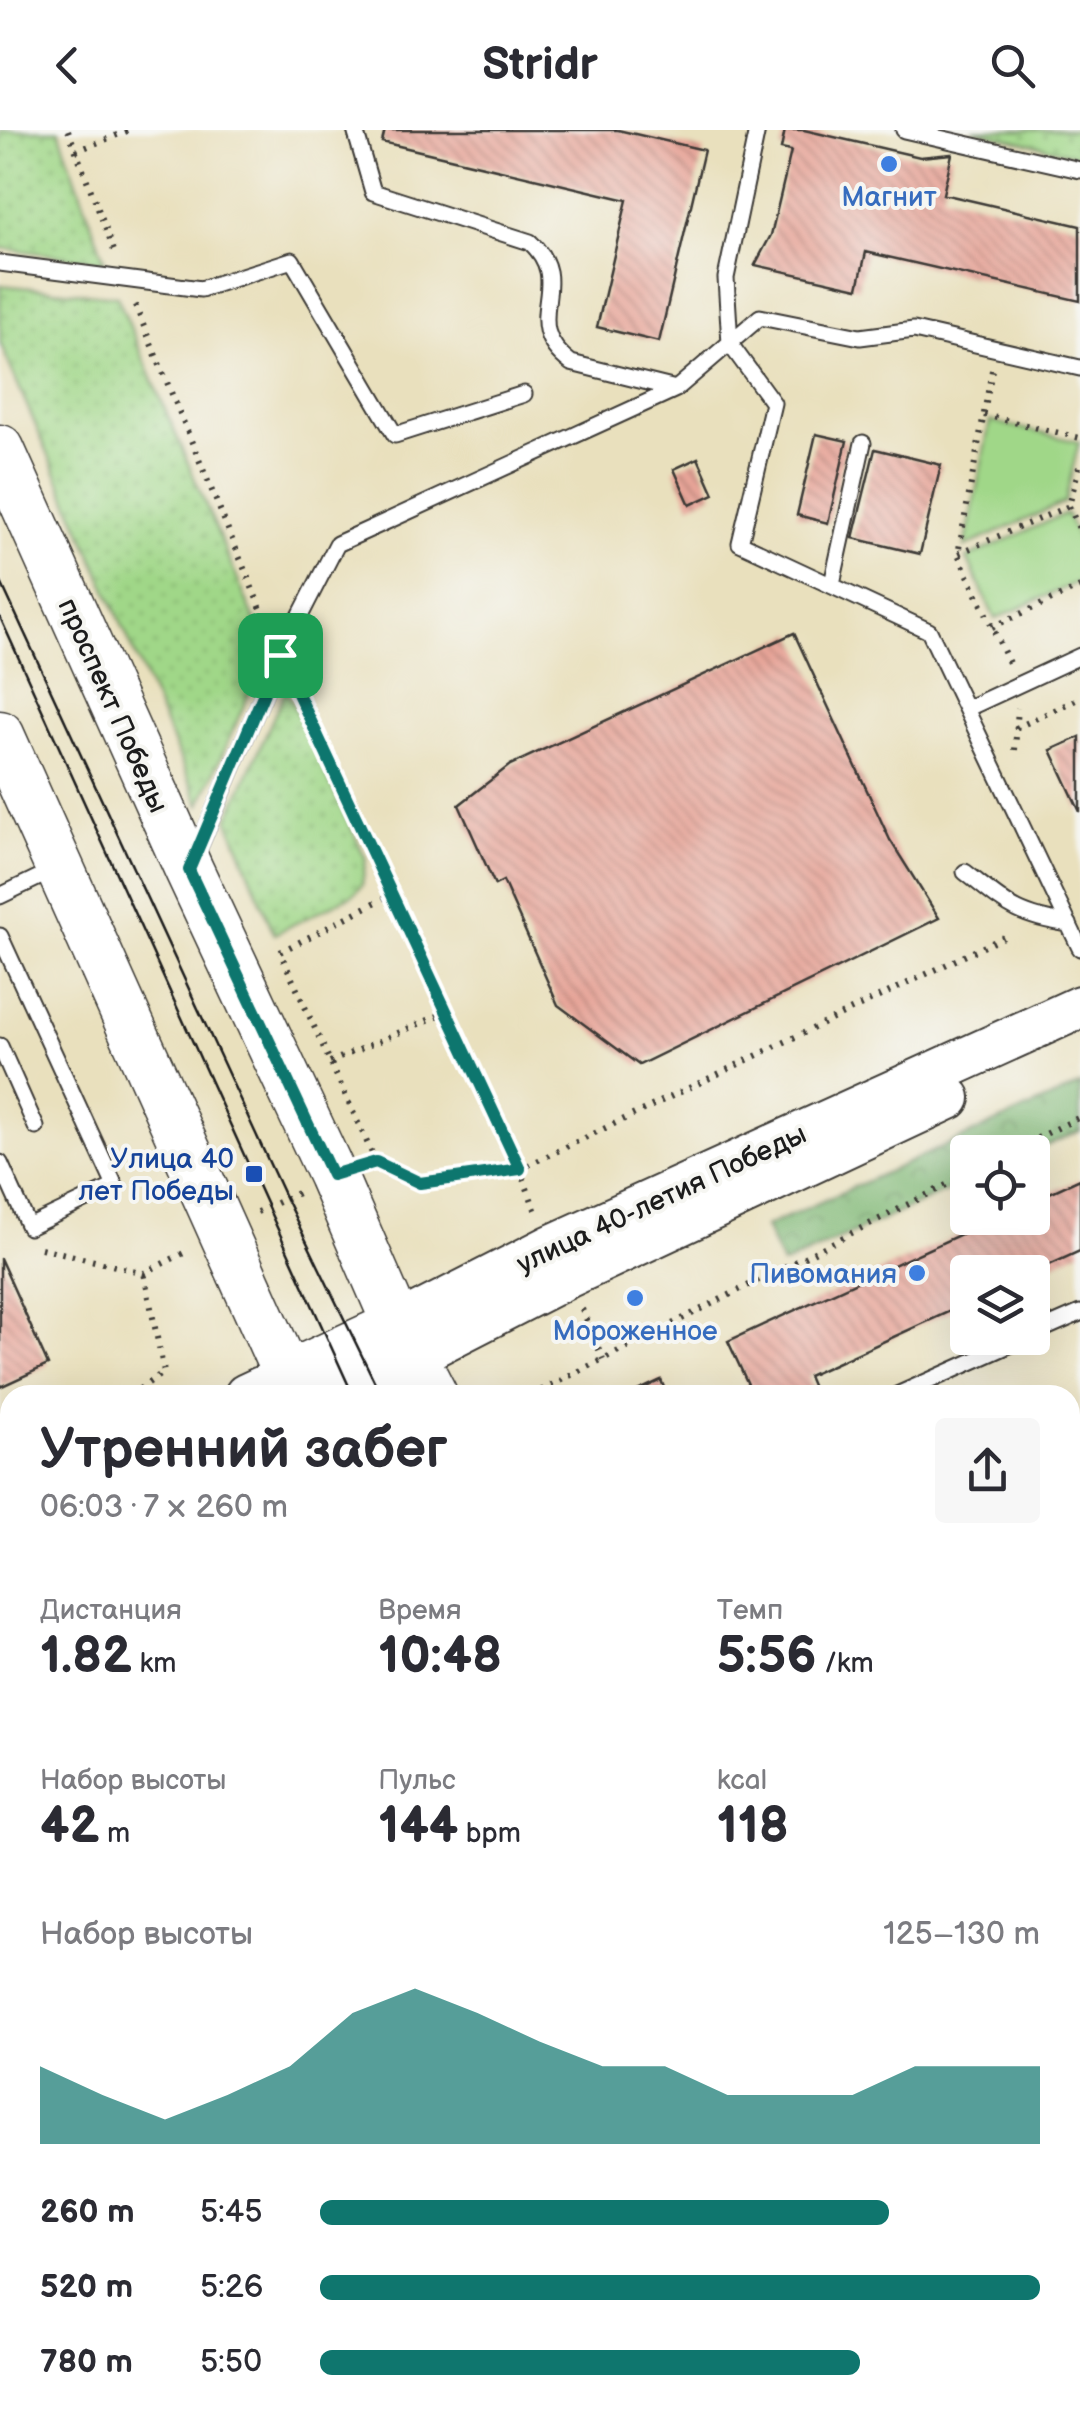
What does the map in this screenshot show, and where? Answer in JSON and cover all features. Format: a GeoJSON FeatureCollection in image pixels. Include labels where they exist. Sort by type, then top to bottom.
{"type":"FeatureCollection","features":[{"type":"Feature","properties":{"kind":"main road","name":"проспект Победы"},"geometry":{"type":"LineString","coordinates":[[0,449],[189,870],[354,1169],[414,1359]]}},
{"type":"Feature","properties":{"kind":"main road"},"geometry":{"type":"LineString","coordinates":[[0,735],[224,1234],[286,1385]]}},
{"type":"Feature","properties":{"kind":"main road","name":"улица 40-летия Победы"},"geometry":{"type":"LineString","coordinates":[[308,1385],[414,1359]]}},
{"type":"Feature","properties":{"kind":"street","name":"улица 40-летия Победы"},"geometry":{"type":"LineString","coordinates":[[414,1359],[559,1262],[1079,1019]]}},
{"type":"Feature","properties":{"kind":"lane"},"geometry":{"type":"LineString","coordinates":[[355,130],[373,192],[530,242],[544,255],[550,273],[545,332],[557,352],[571,363],[676,389]]}},
{"type":"Feature","properties":{"kind":"lane"},"geometry":{"type":"LineString","coordinates":[[757,130],[726,278],[730,344],[772,402],[740,543],[930,632],[1080,948]]}},
{"type":"Feature","properties":{"kind":"lane"},"geometry":{"type":"LineString","coordinates":[[904,130],[1080,170]]}},
{"type":"Feature","properties":{"kind":"lane"},"geometry":{"type":"LineString","coordinates":[[0,263],[202,289],[292,260],[394,435],[524,394]]}},
{"type":"Feature","properties":{"kind":"lane"},"geometry":{"type":"LineString","coordinates":[[189,870],[280,655],[337,544],[676,389],[760,318],[860,337],[914,330],[1080,368]]}},
{"type":"Feature","properties":{"kind":"lane"},"geometry":{"type":"LineString","coordinates":[[832,584],[863,443]]}},
{"type":"Feature","properties":{"kind":"lane"},"geometry":{"type":"LineString","coordinates":[[968,708],[1080,656]]}},
{"type":"Feature","properties":{"kind":"lane"},"geometry":{"type":"LineString","coordinates":[[0,896],[60,866]]}},
{"type":"Feature","properties":{"kind":"lane"},"geometry":{"type":"LineString","coordinates":[[965,872],[1011,908],[1031,918],[1069,924]]}},
{"type":"Feature","properties":{"kind":"lane"},"geometry":{"type":"LineString","coordinates":[[0,936],[115,1186],[28,1227],[0,1163]]}},
{"type":"Feature","properties":{"kind":"lane"},"geometry":{"type":"LineString","coordinates":[[0,1046],[36,1127]]}},
{"type":"Feature","properties":{"kind":"lane"},"geometry":{"type":"LineString","coordinates":[[1050,1326],[1080,1313]]}},
{"type":"Feature","properties":{"kind":"lane"},"geometry":{"type":"LineString","coordinates":[[919,1385],[987,1355]]}},
{"type":"Feature","properties":{"kind":"path"},"geometry":{"type":"LineString","coordinates":[[68,130],[126,282],[280,655],[520,1169],[603,1359]]}},
{"type":"Feature","properties":{"kind":"path"},"geometry":{"type":"LineString","coordinates":[[76,151],[130,130]]}},
{"type":"Feature","properties":{"kind":"path"},"geometry":{"type":"LineString","coordinates":[[996,349],[958,554],[1019,685],[1014,764]]}},
{"type":"Feature","properties":{"kind":"path"},"geometry":{"type":"LineString","coordinates":[[984,415],[1080,438]]}},
{"type":"Feature","properties":{"kind":"path"},"geometry":{"type":"LineString","coordinates":[[1080,463],[1074,510],[1080,532]]}},
{"type":"Feature","properties":{"kind":"path"},"geometry":{"type":"LineString","coordinates":[[958,554],[1074,510]]}},
{"type":"Feature","properties":{"kind":"path"},"geometry":{"type":"LineString","coordinates":[[992,628],[1080,588]]}},
{"type":"Feature","properties":{"kind":"path"},"geometry":{"type":"LineString","coordinates":[[1016,728],[1080,698]]}},
{"type":"Feature","properties":{"kind":"path"},"geometry":{"type":"LineString","coordinates":[[354,1169],[330,1062],[280,952],[392,894]]}},
{"type":"Feature","properties":{"kind":"path"},"geometry":{"type":"LineString","coordinates":[[28,1244],[144,1273],[224,1234],[258,1211],[354,1169],[420,1183],[520,1169],[1012,933],[1031,918]]}},
{"type":"Feature","properties":{"kind":"path"},"geometry":{"type":"LineString","coordinates":[[330,1062],[447,1012]]}},
{"type":"Feature","properties":{"kind":"path"},"geometry":{"type":"LineString","coordinates":[[1043,1135],[1080,1116]]}},
{"type":"Feature","properties":{"kind":"path"},"geometry":{"type":"LineString","coordinates":[[559,1385],[950,1183]]}},
{"type":"Feature","properties":{"kind":"path"},"geometry":{"type":"LineString","coordinates":[[144,1273],[164,1372],[145,1385]]}},
{"type":"Feature","properties":{"kind":"green space"},"geometry":{"type":"Polygon","coordinates":[[[0,130],[59,130],[105,262],[0,248],[0,130]]]}},
{"type":"Feature","properties":{"kind":"green space"},"geometry":{"type":"Polygon","coordinates":[[[973,130],[1080,130],[1080,156],[973,130]]]}},
{"type":"Feature","properties":{"kind":"green space"},"geometry":{"type":"Polygon","coordinates":[[[0,285],[117,296],[268,651],[200,805],[0,343],[0,285]]]}},
{"type":"Feature","properties":{"kind":"green space"},"geometry":{"type":"Polygon","coordinates":[[[990,421],[1079,442],[1065,502],[965,547],[990,421]]]}},
{"type":"Feature","properties":{"kind":"green space"},"geometry":{"type":"Polygon","coordinates":[[[1066,513],[1080,544],[1080,581],[995,619],[967,558],[1066,513]]]}},
{"type":"Feature","properties":{"kind":"green space"},"geometry":{"type":"Polygon","coordinates":[[[286,689],[366,859],[362,885],[354,894],[274,934],[228,819],[286,689]]]}},
{"type":"Feature","properties":{"kind":"green space"},"geometry":{"type":"Polygon","coordinates":[[[1080,1085],[1080,1131],[1050,1144],[1050,1135],[969,1135],[1080,1085]]]}},
{"type":"Feature","properties":{"kind":"green space"},"geometry":{"type":"Polygon","coordinates":[[[950,1144],[950,1190],[782,1265],[765,1227],[950,1144]]]}},
{"type":"Feature","properties":{"kind":"building"},"geometry":{"type":"Polygon","coordinates":[[[385,130],[618,130],[704,150],[659,342],[597,327],[627,200],[382,142],[385,130]]]}},
{"type":"Feature","properties":{"kind":"building"},"geometry":{"type":"Polygon","coordinates":[[[785,130],[804,130],[920,157],[952,154],[943,194],[1080,226],[1080,301],[866,252],[858,288],[755,265],[771,235],[791,151],[781,149],[785,130]]]}},
{"type":"Feature","properties":{"kind":"building"},"geometry":{"type":"Polygon","coordinates":[[[816,434],[847,441],[828,523],[797,515],[816,434]]]}},
{"type":"Feature","properties":{"kind":"building"},"geometry":{"type":"Polygon","coordinates":[[[875,449],[941,465],[920,554],[853,538],[875,449]]]}},
{"type":"Feature","properties":{"kind":"building"},"geometry":{"type":"Polygon","coordinates":[[[698,458],[714,494],[690,505],[674,469],[698,458]]]}},
{"type":"Feature","properties":{"kind":"building"},"geometry":{"type":"Polygon","coordinates":[[[794,633],[890,840],[939,918],[639,1065],[558,1005],[503,881],[495,885],[459,805],[510,765],[794,633]]]}},
{"type":"Feature","properties":{"kind":"building"},"geometry":{"type":"Polygon","coordinates":[[[1080,737],[1080,812],[1051,750],[1080,737]]]}},
{"type":"Feature","properties":{"kind":"building"},"geometry":{"type":"Polygon","coordinates":[[[1080,1179],[1080,1251],[1050,1265],[1050,1255],[950,1255],[950,1311],[808,1376],[812,1385],[748,1385],[728,1341],[959,1235],[1050,1235],[1050,1193],[1080,1179]]]}},
{"type":"Feature","properties":{"kind":"building"},"geometry":{"type":"Polygon","coordinates":[[[0,1258],[48,1365],[0,1385],[0,1258]]]}},
{"type":"Feature","properties":{"kind":"tram line"},"geometry":{"type":"LineString","coordinates":[[0,580],[376,1385]]}},
{"type":"Feature","properties":{"kind":"tram line"},"geometry":{"type":"LineString","coordinates":[[0,617],[348,1385]]}},
{"type":"Feature","properties":{"kind":"place","name":"Магнит"},"geometry":{"type":"Point","coordinates":[889,164]}},
{"type":"Feature","properties":{"kind":"place","name":"Улица 40 лет Победы"},"geometry":{"type":"Point","coordinates":[254,1174]}},
{"type":"Feature","properties":{"kind":"place","name":"Пивомания"},"geometry":{"type":"Point","coordinates":[917,1273]}},
{"type":"Feature","properties":{"kind":"place","name":"Мороженное"},"geometry":{"type":"Point","coordinates":[635,1298]}},
{"type":"Feature","properties":{"kind":"route"},"geometry":{"type":"LineString","coordinates":[[280,655],[520,1169],[420,1183],[376,1162],[332,1175],[189,870],[280,655]]}}]}
